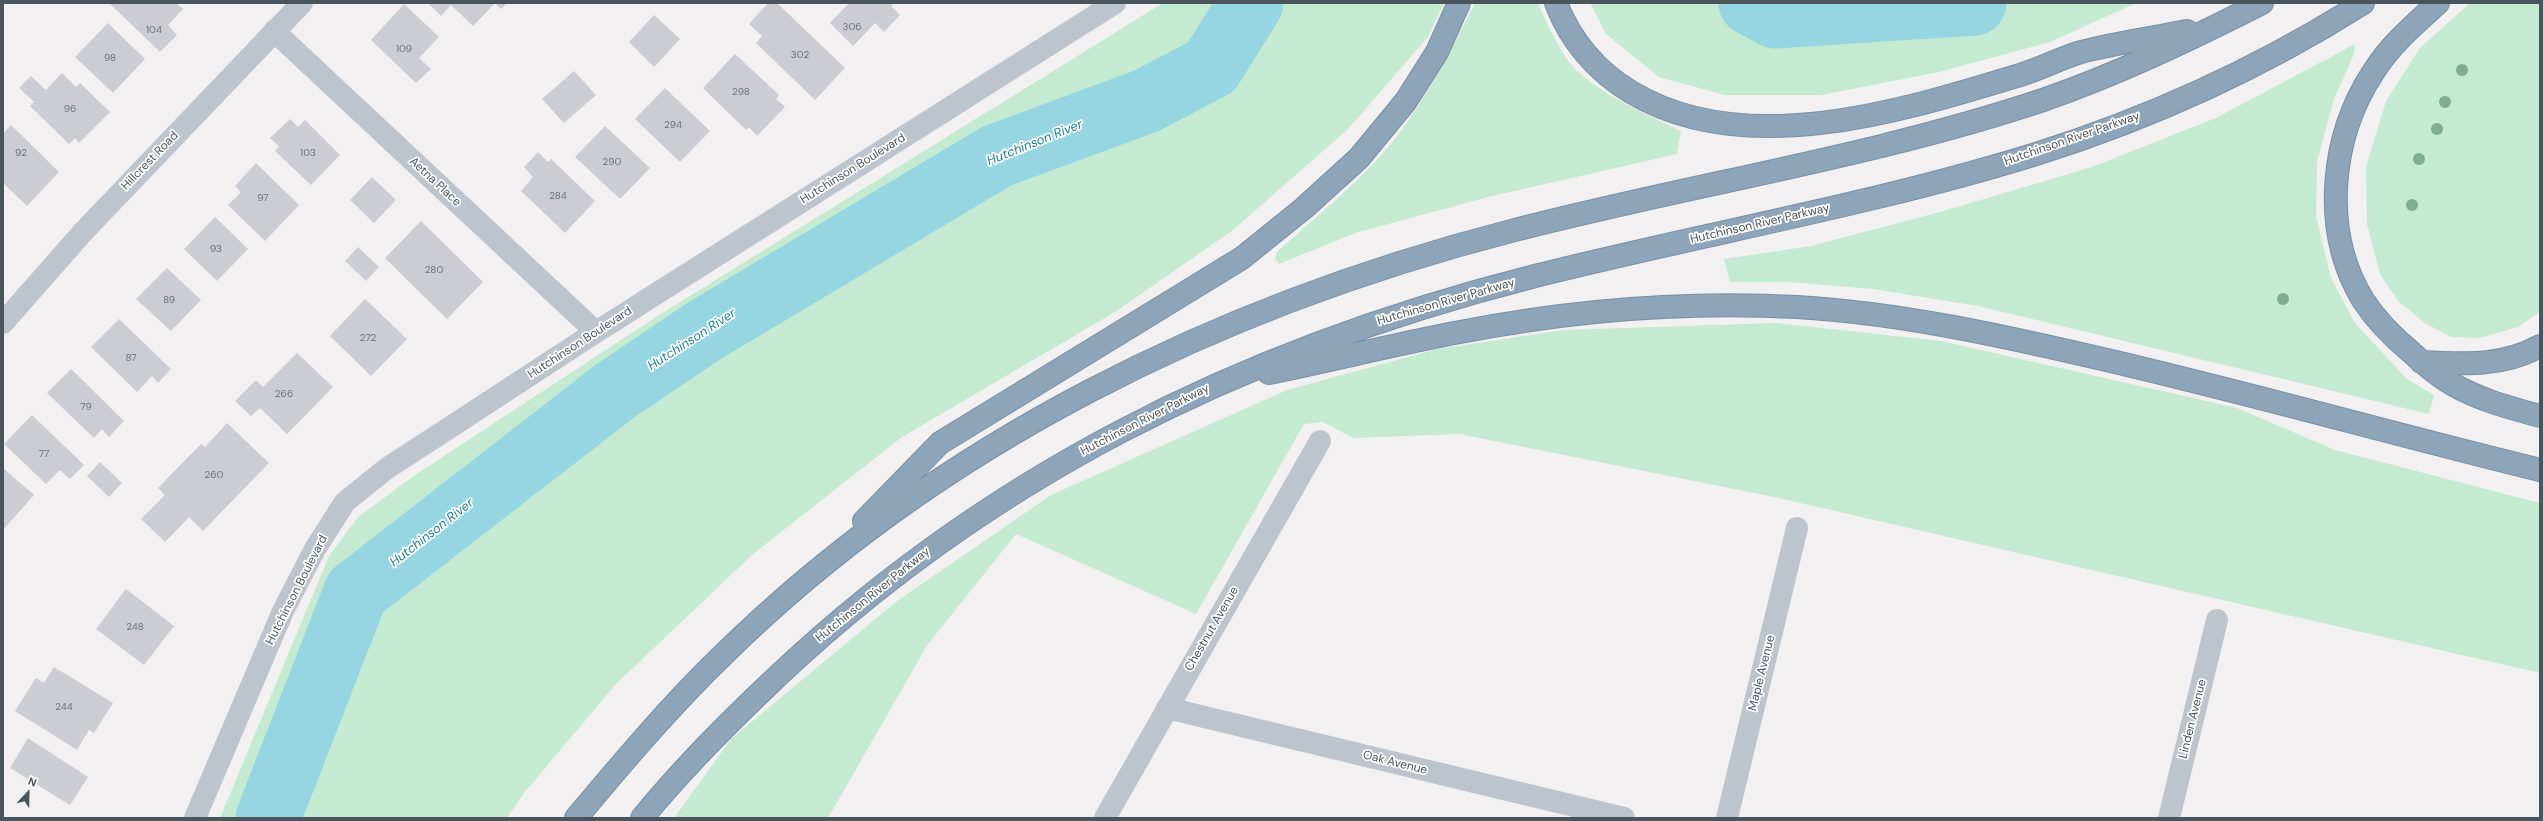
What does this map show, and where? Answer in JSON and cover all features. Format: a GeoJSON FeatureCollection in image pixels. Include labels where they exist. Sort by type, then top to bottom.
{"type":"FeatureCollection","features":[{"type":"Feature","properties":{"kind":"highway"},"geometry":{"type":"LineString","coordinates":[[807,580],[940,443],[1242,258],[1304,208],[1359,158],[1401,108],[1437,52],[1459,3]]}},
{"type":"Feature","properties":{"kind":"highway"},"geometry":{"type":"LineString","coordinates":[[1556,3],[1582,49],[1619,85],[1657,106],[1678,114],[1699,120],[1754,126],[1828,121],[1901,108],[2025,74],[2081,52],[2222,24]]}},
{"type":"Feature","properties":{"kind":"highway"},"geometry":{"type":"LineString","coordinates":[[576,818],[687,691],[727,650],[807,580],[920,493],[1008,438],[1124,372],[1263,310],[1368,271],[1510,231],[1888,143],[2008,110],[2101,78],[2222,24],[2262,3]]}},
{"type":"Feature","properties":{"kind":"highway","name":"Hutchinson River Parkway"},"geometry":{"type":"LineString","coordinates":[[642,818],[717,734],[782,672],[843,618],[909,565],[992,506],[1044,474],[1136,422],[1213,385],[1336,336],[1458,296],[1941,180],[2049,150],[2142,116],[2234,75],[2363,3]]}},
{"type":"Feature","properties":{"kind":"highway"},"geometry":{"type":"LineString","coordinates":[[2438,3],[2406,32],[2373,71],[2352,114],[2340,152],[2336,180],[2337,222],[2352,277],[2375,317],[2421,362],[2451,384],[2474,396],[2540,416]]}},
{"type":"Feature","properties":{"kind":"highway"},"geometry":{"type":"LineString","coordinates":[[1213,385],[1459,332],[1571,315],[1655,309],[1797,308],[1884,316],[1998,335],[2246,394],[2540,470]]}},
{"type":"Feature","properties":{"kind":"highway"},"geometry":{"type":"LineString","coordinates":[[2421,362],[2460,364],[2495,362],[2513,359],[2540,346]]}},
{"type":"Feature","properties":{"kind":"street","name":"Hillcrest Road"},"geometry":{"type":"LineString","coordinates":[[3,323],[83,232],[302,3]]}},
{"type":"Feature","properties":{"kind":"street","name":"Hutchinson Boulevard"},"geometry":{"type":"LineString","coordinates":[[195,818],[283,611],[315,549],[345,502],[386,469],[596,332],[1115,3]]}},
{"type":"Feature","properties":{"kind":"street","name":"Aetna Place"},"geometry":{"type":"LineString","coordinates":[[274,31],[596,332]]}},
{"type":"Feature","properties":{"kind":"street","name":"Chestnut Avenue"},"geometry":{"type":"LineString","coordinates":[[1105,818],[1320,441]]}},
{"type":"Feature","properties":{"kind":"street","name":"Maple Avenue"},"geometry":{"type":"LineString","coordinates":[[1727,818],[1797,528]]}},
{"type":"Feature","properties":{"kind":"street","name":"Linden Avenue"},"geometry":{"type":"LineString","coordinates":[[2169,818],[2217,620]]}},
{"type":"Feature","properties":{"kind":"street","name":"Oak Avenue"},"geometry":{"type":"LineString","coordinates":[[1167,708],[1624,818]]}},
{"type":"Feature","properties":{"kind":"green space"},"geometry":{"type":"Polygon","coordinates":[[[1163,3],[1444,3],[1428,37],[1348,129],[1233,230],[1115,312],[902,437],[753,554],[615,685],[524,793],[507,818],[220,818],[329,556],[358,517],[415,475],[659,315],[1163,3]]]}},
{"type":"Feature","properties":{"kind":"green space"},"geometry":{"type":"Polygon","coordinates":[[[1475,3],[1538,3],[1560,48],[1576,70],[1600,89],[1613,97],[1681,131],[1677,154],[1488,197],[1355,233],[1279,264],[1275,259],[1277,252],[1362,175],[1378,159],[1406,124],[1434,80],[1475,3]]]}},
{"type":"Feature","properties":{"kind":"green space"},"geometry":{"type":"Polygon","coordinates":[[[1590,3],[2136,3],[2050,42],[1939,72],[1821,95],[1725,95],[1659,77],[1606,34],[1590,3]]]}},
{"type":"Feature","properties":{"kind":"green space"},"geometry":{"type":"Polygon","coordinates":[[[2470,3],[2540,3],[2540,312],[2518,327],[2480,338],[2451,337],[2425,323],[2398,301],[2380,274],[2367,224],[2366,167],[2386,101],[2420,48],[2470,3]]]}},
{"type":"Feature","properties":{"kind":"green space"},"geometry":{"type":"Polygon","coordinates":[[[2355,44],[2354,54],[2334,99],[2317,162],[2316,216],[2331,278],[2355,323],[2407,379],[2434,395],[2429,414],[1978,306],[1873,289],[1789,282],[1730,282],[1724,259],[1811,246],[1940,212],[2092,167],[2216,118],[2355,44]]]}},
{"type":"Feature","properties":{"kind":"green space"},"geometry":{"type":"Polygon","coordinates":[[[1776,323],[1941,341],[2237,408],[2335,450],[2540,503],[2540,673],[1774,497],[1459,434],[1353,438],[1323,422],[1304,424],[1196,614],[1016,534],[928,644],[828,818],[674,818],[731,739],[897,601],[1051,495],[1287,390],[1438,349],[1564,330],[1776,323]]]}},
{"type":"Feature","properties":{"kind":"building"},"geometry":{"type":"Polygon","coordinates":[[[109,3],[176,3],[183,9],[168,25],[177,35],[160,52],[109,3]]]}},
{"type":"Feature","properties":{"kind":"building"},"geometry":{"type":"Polygon","coordinates":[[[428,3],[495,3],[473,26],[451,5],[441,16],[428,3]]]}},
{"type":"Feature","properties":{"kind":"building"},"geometry":{"type":"Polygon","coordinates":[[[495,3],[507,3],[501,9],[495,3]]]}},
{"type":"Feature","properties":{"kind":"building"},"geometry":{"type":"Polygon","coordinates":[[[768,3],[777,3],[845,68],[815,100],[756,43],[762,36],[749,24],[768,3]]]}},
{"type":"Feature","properties":{"kind":"building"},"geometry":{"type":"Polygon","coordinates":[[[849,3],[894,3],[891,6],[900,15],[884,32],[875,23],[853,46],[830,23],[849,3]]]}},
{"type":"Feature","properties":{"kind":"building"},"geometry":{"type":"Polygon","coordinates":[[[404,4],[439,37],[419,58],[431,69],[416,83],[371,40],[404,4]]]}},
{"type":"Feature","properties":{"kind":"building"},"geometry":{"type":"Polygon","coordinates":[[[654,15],[680,39],[654,67],[629,42],[654,15]]]}},
{"type":"Feature","properties":{"kind":"building"},"geometry":{"type":"Polygon","coordinates":[[[108,23],[145,59],[113,93],[75,57],[108,23]]]}},
{"type":"Feature","properties":{"kind":"building"},"geometry":{"type":"Polygon","coordinates":[[[735,54],[779,95],[776,99],[785,107],[757,136],[749,127],[746,130],[703,88],[735,54]]]}},
{"type":"Feature","properties":{"kind":"building"},"geometry":{"type":"Polygon","coordinates":[[[574,71],[596,95],[564,123],[542,99],[574,71]]]}},
{"type":"Feature","properties":{"kind":"building"},"geometry":{"type":"Polygon","coordinates":[[[62,73],[76,87],[80,83],[110,112],[79,143],[75,138],[69,144],[30,106],[34,102],[19,88],[31,76],[46,90],[62,73]]]}},
{"type":"Feature","properties":{"kind":"building"},"geometry":{"type":"Polygon","coordinates":[[[665,88],[710,131],[680,162],[635,119],[665,88]]]}},
{"type":"Feature","properties":{"kind":"building"},"geometry":{"type":"Polygon","coordinates":[[[290,119],[298,127],[305,120],[340,155],[311,185],[275,151],[279,146],[270,138],[290,119]]]}},
{"type":"Feature","properties":{"kind":"building"},"geometry":{"type":"Polygon","coordinates":[[[11,125],[59,172],[27,206],[3,183],[3,134],[11,125]]]}},
{"type":"Feature","properties":{"kind":"building"},"geometry":{"type":"Polygon","coordinates":[[[605,126],[650,168],[620,199],[575,157],[605,126]]]}},
{"type":"Feature","properties":{"kind":"building"},"geometry":{"type":"Polygon","coordinates":[[[538,152],[548,162],[551,159],[595,201],[565,233],[521,191],[533,177],[524,167],[538,152]]]}},
{"type":"Feature","properties":{"kind":"building"},"geometry":{"type":"Polygon","coordinates":[[[256,163],[299,205],[265,241],[228,205],[241,192],[235,186],[256,163]]]}},
{"type":"Feature","properties":{"kind":"building"},"geometry":{"type":"Polygon","coordinates":[[[372,177],[396,200],[374,223],[350,200],[372,177]]]}},
{"type":"Feature","properties":{"kind":"building"},"geometry":{"type":"Polygon","coordinates":[[[215,217],[248,249],[217,281],[184,249],[215,217]]]}},
{"type":"Feature","properties":{"kind":"building"},"geometry":{"type":"Polygon","coordinates":[[[421,221],[483,282],[447,319],[385,258],[421,221]]]}},
{"type":"Feature","properties":{"kind":"building"},"geometry":{"type":"Polygon","coordinates":[[[358,247],[379,267],[366,281],[345,261],[358,247]]]}},
{"type":"Feature","properties":{"kind":"building"},"geometry":{"type":"Polygon","coordinates":[[[167,268],[201,300],[171,331],[136,299],[167,268]]]}},
{"type":"Feature","properties":{"kind":"building"},"geometry":{"type":"Polygon","coordinates":[[[365,299],[407,339],[371,376],[330,336],[365,299]]]}},
{"type":"Feature","properties":{"kind":"building"},"geometry":{"type":"Polygon","coordinates":[[[119,319],[171,369],[158,383],[152,376],[137,392],[91,347],[119,319]]]}},
{"type":"Feature","properties":{"kind":"building"},"geometry":{"type":"Polygon","coordinates":[[[297,353],[333,387],[287,434],[260,408],[251,416],[235,401],[256,380],[263,387],[297,353]]]}},
{"type":"Feature","properties":{"kind":"building"},"geometry":{"type":"Polygon","coordinates":[[[71,369],[124,421],[109,437],[102,429],[94,438],[47,393],[71,369]]]}},
{"type":"Feature","properties":{"kind":"building"},"geometry":{"type":"Polygon","coordinates":[[[32,415],[84,465],[70,479],[60,470],[46,484],[4,444],[32,415]]]}},
{"type":"Feature","properties":{"kind":"building"},"geometry":{"type":"Polygon","coordinates":[[[227,423],[269,463],[203,531],[189,517],[165,542],[141,519],[165,495],[158,488],[201,444],[205,447],[227,423]]]}},
{"type":"Feature","properties":{"kind":"building"},"geometry":{"type":"Polygon","coordinates":[[[100,462],[122,483],[109,497],[87,476],[100,462]]]}},
{"type":"Feature","properties":{"kind":"building"},"geometry":{"type":"Polygon","coordinates":[[[3,468],[34,495],[3,530],[3,468]]]}},
{"type":"Feature","properties":{"kind":"building"},"geometry":{"type":"Polygon","coordinates":[[[126,589],[174,626],[144,665],[96,629],[126,589]]]}},
{"type":"Feature","properties":{"kind":"building"},"geometry":{"type":"Polygon","coordinates":[[[54,667],[113,703],[94,733],[89,730],[77,750],[15,711],[36,678],[44,683],[54,667]]]}},
{"type":"Feature","properties":{"kind":"building"},"geometry":{"type":"Polygon","coordinates":[[[28,738],[88,777],[70,805],[10,768],[28,738]]]}},
{"type":"Feature","properties":{"kind":"waterway","name":"Hutchinson River"},"geometry":{"type":"LineString","coordinates":[[268,818],[356,592],[615,391],[704,331],[997,156],[1146,101],[1211,67],[1251,3]]}},
{"type":"Feature","properties":{"kind":"waterway","name":"Hutchinson River"},"geometry":{"type":"LineString","coordinates":[[1751,3],[1775,16],[1974,3]]}}]}
